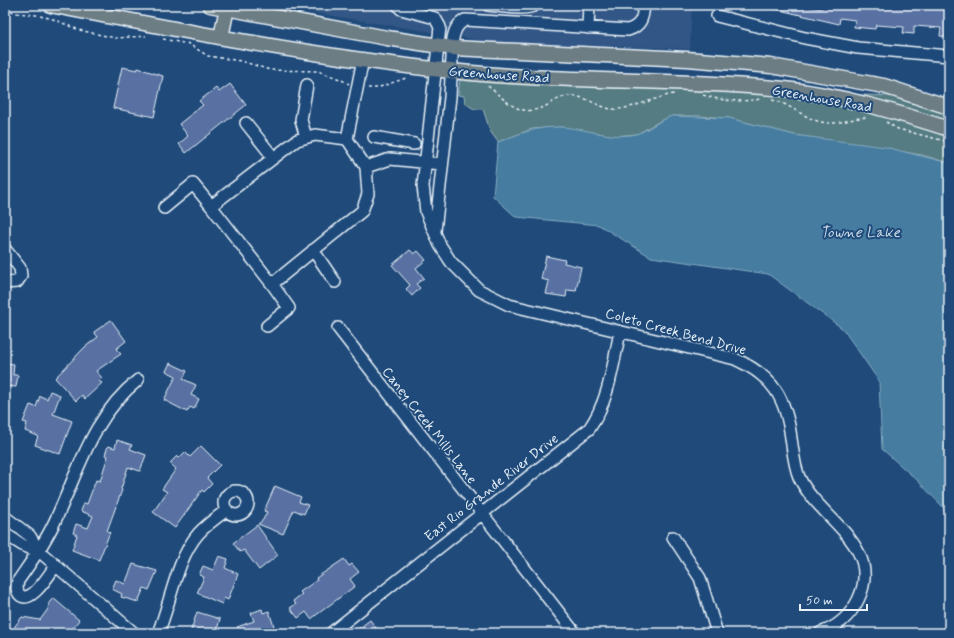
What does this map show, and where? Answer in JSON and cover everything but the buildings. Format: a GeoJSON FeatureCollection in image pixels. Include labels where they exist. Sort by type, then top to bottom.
{"type":"FeatureCollection","features":[{"type":"Feature","properties":{"kind":"main road","name":"Greenhouse Road"},"geometry":{"type":"LineString","coordinates":[[50,5],[221,37],[363,60],[452,71],[514,76],[686,82],[786,89],[834,97],[916,118],[949,129]]}},
{"type":"Feature","properties":{"kind":"main road","name":"Greenhouse Road"},"geometry":{"type":"LineString","coordinates":[[210,5],[453,48],[687,59],[771,66],[824,74],[884,86],[949,107]]}},
{"type":"Feature","properties":{"kind":"main road"},"geometry":{"type":"LineString","coordinates":[[221,37],[227,8]]}},
{"type":"Feature","properties":{"kind":"main road"},"geometry":{"type":"LineString","coordinates":[[686,82],[687,59]]}},
{"type":"Feature","properties":{"kind":"street","name":"Coleto Creek Bend Drive"},"geometry":{"type":"LineString","coordinates":[[398,5],[401,9],[435,18],[440,27],[423,186],[426,212],[440,245],[451,262],[479,290],[493,298],[509,304],[735,360],[751,366],[765,376],[778,391],[786,408],[794,459],[799,476],[809,495],[852,539],[859,552],[863,566],[863,580],[859,596],[846,617],[838,624],[820,633]]}},
{"type":"Feature","properties":{"kind":"street"},"geometry":{"type":"LineString","coordinates":[[488,5],[523,8],[532,7],[535,5]]}},
{"type":"Feature","properties":{"kind":"street"},"geometry":{"type":"LineString","coordinates":[[588,28],[590,5]]}},
{"type":"Feature","properties":{"kind":"street","name":"Coleto Creek Bend Drive"},"geometry":{"type":"LineString","coordinates":[[435,231],[455,29],[459,24],[465,20],[628,30],[635,28],[643,16],[644,5]]}},
{"type":"Feature","properties":{"kind":"street"},"geometry":{"type":"LineString","coordinates":[[718,16],[805,38],[858,48],[949,56]]}},
{"type":"Feature","properties":{"kind":"street"},"geometry":{"type":"LineString","coordinates":[[272,284],[362,211],[368,194],[366,167],[347,139],[363,60]]}},
{"type":"Feature","properties":{"kind":"street"},"geometry":{"type":"LineString","coordinates":[[306,137],[301,120],[307,85]]}},
{"type":"Feature","properties":{"kind":"street"},"geometry":{"type":"LineString","coordinates":[[246,123],[274,157]]}},
{"type":"Feature","properties":{"kind":"street"},"geometry":{"type":"LineString","coordinates":[[211,206],[297,140],[315,135],[347,139]]}},
{"type":"Feature","properties":{"kind":"street"},"geometry":{"type":"LineString","coordinates":[[374,137],[414,144]]}},
{"type":"Feature","properties":{"kind":"street"},"geometry":{"type":"LineString","coordinates":[[390,159],[393,140]]}},
{"type":"Feature","properties":{"kind":"street"},"geometry":{"type":"LineString","coordinates":[[366,167],[390,159],[442,164]]}},
{"type":"Feature","properties":{"kind":"street"},"geometry":{"type":"LineString","coordinates":[[164,208],[193,184],[272,284],[288,308],[267,326]]}},
{"type":"Feature","properties":{"kind":"street"},"geometry":{"type":"LineString","coordinates":[[5,249],[20,268],[21,276],[17,282],[5,283]]}},
{"type":"Feature","properties":{"kind":"street"},"geometry":{"type":"LineString","coordinates":[[313,250],[335,282]]}},
{"type":"Feature","properties":{"kind":"street","name":"Caney Creek Mills Lane"},"geometry":{"type":"LineString","coordinates":[[338,328],[575,633]]}},
{"type":"Feature","properties":{"kind":"street","name":"East Rio Grande River Drive"},"geometry":{"type":"LineString","coordinates":[[331,633],[589,429],[598,417],[604,400],[620,332]]}},
{"type":"Feature","properties":{"kind":"street"},"geometry":{"type":"LineString","coordinates":[[56,565],[34,593],[28,597],[19,594],[16,588],[18,582],[39,551],[54,524],[100,421],[118,397],[138,380]]}},
{"type":"Feature","properties":{"kind":"street"},"geometry":{"type":"LineString","coordinates":[[158,633],[177,574],[190,548],[198,534],[227,510]]}},
{"type":"Feature","properties":{"kind":"street"},"geometry":{"type":"LineString","coordinates":[[5,517],[30,536],[39,551],[134,633]]}},
{"type":"Feature","properties":{"kind":"street"},"geometry":{"type":"LineString","coordinates":[[5,534],[24,546],[39,551]]}},
{"type":"Feature","properties":{"kind":"street"},"geometry":{"type":"LineString","coordinates":[[673,537],[700,578],[717,633]]}},
{"type":"Feature","properties":{"kind":"shaded area"},"geometry":{"type":"Polygon","coordinates":[[[266,5],[692,5],[690,49],[491,42],[266,5]]]}},
{"type":"Feature","properties":{"kind":"green space"},"geometry":{"type":"Polygon","coordinates":[[[460,79],[890,96],[905,98],[949,110],[949,163],[922,155],[794,135],[729,118],[699,116],[672,116],[637,134],[615,136],[561,127],[532,129],[498,142],[490,131],[483,109],[474,109],[465,103],[464,96],[458,95],[460,79]]]}},
{"type":"Feature","properties":{"kind":"water","name":"Towne Lake"},"geometry":{"type":"Polygon","coordinates":[[[672,116],[729,118],[794,135],[885,147],[949,163],[949,527],[943,507],[917,480],[882,449],[879,381],[843,329],[768,274],[651,257],[599,225],[516,217],[493,196],[498,142],[528,131],[551,127],[570,128],[617,136],[636,134],[672,116]]]}}]}
